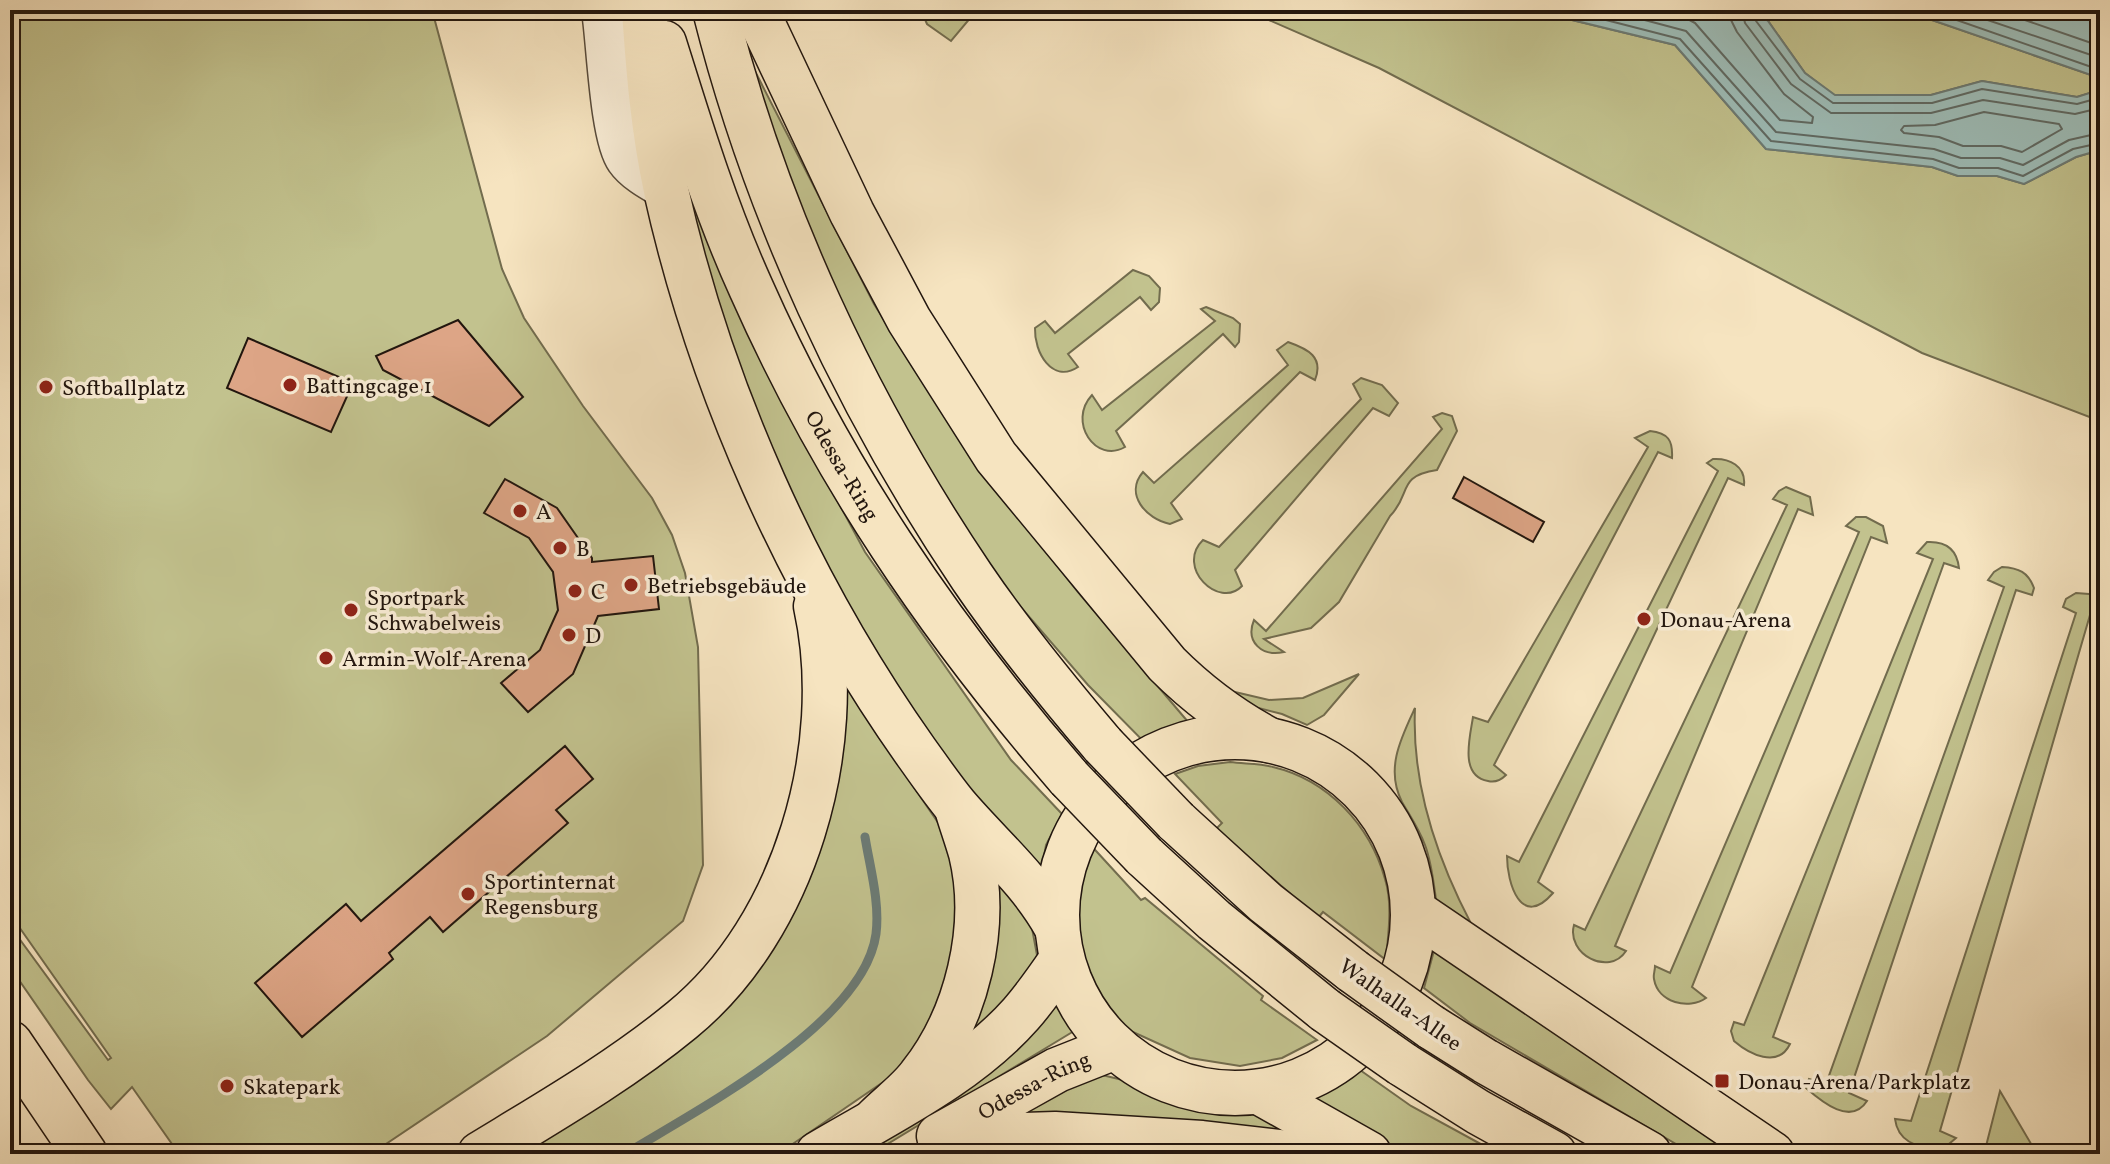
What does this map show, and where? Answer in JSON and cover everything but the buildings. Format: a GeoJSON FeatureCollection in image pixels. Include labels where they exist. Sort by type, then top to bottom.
{"type":"FeatureCollection","features":[{"type":"Feature","properties":{"kind":"main road"},"geometry":{"type":"LineString","coordinates":[[644,10],[651,99],[666,189],[686,265],[720,370],[759,469],[811,581],[880,699],[956,806],[1037,893],[1059,943],[1074,992],[1092,1022],[1115,1047],[1159,1077],[1209,1092],[1261,1093],[1311,1078],[1354,1049],[1387,1010],[1408,963],[1415,912],[1406,862],[1384,816],[1350,778],[1304,750],[1269,740],[1233,721],[1191,688],[1167,664],[996,457],[909,320],[852,213],[756,10]]}},
{"type":"Feature","properties":{"kind":"main road","name":"Odessa-Ring"},"geometry":{"type":"LineString","coordinates":[[656,10],[709,185],[750,287],[799,390],[881,532],[932,609],[1009,709],[1069,778],[1144,856],[1214,920],[1325,1010],[1402,1064],[1478,1112],[1554,1154]]}},
{"type":"Feature","properties":{"kind":"main road","name":"Walhalla-Allee"},"geometry":{"type":"LineString","coordinates":[[715,10],[756,153],[799,258],[855,380],[929,511],[973,579],[1044,675],[1103,745],[1176,821],[1255,893],[1353,971],[1485,1061],[1649,1154]]}},
{"type":"Feature","properties":{"kind":"main road"},"geometry":{"type":"LineString","coordinates":[[480,1154],[581,1092],[684,1019],[730,969],[761,925],[797,852],[809,813],[824,736],[824,657],[811,581]]}},
{"type":"Feature","properties":{"kind":"main road"},"geometry":{"type":"LineString","coordinates":[[818,1154],[932,1086],[992,1042],[1020,1016],[1059,943],[1060,880],[1075,836],[1100,798],[1135,767],[1177,746],[1222,737],[1269,740]]}},
{"type":"Feature","properties":{"kind":"main road"},"geometry":{"type":"LineString","coordinates":[[876,1119],[920,1077],[949,1031],[965,987],[976,937],[976,899],[972,855],[956,806]]}},
{"type":"Feature","properties":{"kind":"main road"},"geometry":{"type":"LineString","coordinates":[[1415,912],[1772,1154]]}},
{"type":"Feature","properties":{"kind":"main road"},"geometry":{"type":"LineString","coordinates":[[10,1043],[85,1154]]}},
{"type":"Feature","properties":{"kind":"main road","name":"Odessa-Ring"},"geometry":{"type":"LineString","coordinates":[[915,1154],[955,1125],[1057,1070],[1115,1047]]}},
{"type":"Feature","properties":{"kind":"main road"},"geometry":{"type":"LineString","coordinates":[[1261,1093],[1369,1154]]}},
{"type":"Feature","properties":{"kind":"main road"},"geometry":{"type":"LineString","coordinates":[[940,1154],[990,1136],[1055,1134],[1202,1143],[1297,1154]]}},
{"type":"Feature","properties":{"kind":"lane"},"geometry":{"type":"LineString","coordinates":[[605,10],[603,18],[617,140],[626,159],[647,178],[666,189]]}},
{"type":"Feature","properties":{"kind":"green space","name":"Sportpark Schwabelweis"},"geometry":{"type":"Polygon","coordinates":[[[10,10],[432,10],[502,269],[524,318],[583,406],[652,498],[672,535],[685,573],[698,647],[703,865],[683,921],[547,1036],[371,1154],[179,1154],[132,1087],[111,1109],[10,967],[10,926],[108,1060],[111,1058],[10,914],[10,10]]]}},
{"type":"Feature","properties":{"kind":"green space"},"geometry":{"type":"Polygon","coordinates":[[[921,10],[977,10],[951,41],[927,24],[921,10]]]}},
{"type":"Feature","properties":{"kind":"green space"},"geometry":{"type":"Polygon","coordinates":[[[1246,10],[1555,10],[1564,18],[1675,45],[1766,149],[1932,167],[1958,176],[1997,176],[2024,184],[2076,157],[2100,150],[2100,421],[1922,353],[1379,68],[1246,10]]]}},
{"type":"Feature","properties":{"kind":"green space"},"geometry":{"type":"Polygon","coordinates":[[[1757,10],[1903,10],[2094,76],[2096,85],[2093,92],[2077,97],[1982,81],[1931,95],[1835,96],[1805,73],[1757,10]]]}},
{"type":"Feature","properties":{"kind":"green space"},"geometry":{"type":"Polygon","coordinates":[[[736,34],[874,304],[969,454],[1078,592],[1200,736],[1151,749],[1088,685],[994,576],[918,458],[812,248],[736,34]]]}},
{"type":"Feature","properties":{"kind":"green space"},"geometry":{"type":"Polygon","coordinates":[[[666,107],[783,399],[865,552],[1011,760],[1062,814],[1046,845],[1040,879],[997,835],[826,580],[721,331],[666,107]]]}},
{"type":"Feature","properties":{"kind":"green space"},"geometry":{"type":"Polygon","coordinates":[[[1133,270],[1149,276],[1160,288],[1159,302],[1151,310],[1140,297],[1068,354],[1078,367],[1060,371],[1046,363],[1038,347],[1035,328],[1045,321],[1055,333],[1133,270]]]}},
{"type":"Feature","properties":{"kind":"green space"},"geometry":{"type":"Polygon","coordinates":[[[1206,307],[1240,324],[1239,342],[1235,347],[1223,334],[1116,431],[1125,447],[1114,451],[1095,445],[1088,438],[1083,417],[1092,395],[1102,410],[1215,321],[1201,309],[1206,307]]]}},
{"type":"Feature","properties":{"kind":"green space"},"geometry":{"type":"Polygon","coordinates":[[[1288,342],[1302,348],[1316,360],[1315,380],[1300,372],[1171,503],[1182,519],[1170,524],[1153,517],[1137,497],[1138,480],[1143,472],[1154,483],[1288,365],[1277,350],[1288,342]]]}},
{"type":"Feature","properties":{"kind":"green space"},"geometry":{"type":"Polygon","coordinates":[[[1361,378],[1382,385],[1398,403],[1389,416],[1373,408],[1235,570],[1242,586],[1233,592],[1222,593],[1212,589],[1197,573],[1194,562],[1203,540],[1219,547],[1361,399],[1353,384],[1361,378]]]}},
{"type":"Feature","properties":{"kind":"green space"},"geometry":{"type":"Polygon","coordinates":[[[1442,413],[1452,416],[1457,431],[1437,470],[1410,481],[1397,508],[1339,602],[1311,628],[1264,639],[1284,652],[1262,650],[1252,635],[1254,620],[1266,631],[1442,429],[1433,417],[1442,413]]]}},
{"type":"Feature","properties":{"kind":"green space"},"geometry":{"type":"Polygon","coordinates":[[[1650,431],[1668,438],[1672,458],[1658,452],[1494,765],[1506,775],[1493,782],[1479,778],[1473,772],[1468,755],[1473,717],[1488,722],[1648,447],[1635,438],[1650,431]]]}},
{"type":"Feature","properties":{"kind":"green space"},"geometry":{"type":"Polygon","coordinates":[[[1713,459],[1735,464],[1742,473],[1744,485],[1728,478],[1538,882],[1553,893],[1542,903],[1532,907],[1524,905],[1513,889],[1507,856],[1519,862],[1718,471],[1707,463],[1713,459]]]}},
{"type":"Feature","properties":{"kind":"green space"},"geometry":{"type":"Polygon","coordinates":[[[1786,487],[1810,497],[1813,515],[1798,509],[1615,946],[1626,951],[1619,959],[1610,962],[1591,959],[1576,945],[1574,925],[1585,930],[1787,505],[1773,499],[1786,487]]]}},
{"type":"Feature","properties":{"kind":"green space"},"geometry":{"type":"Polygon","coordinates":[[[1856,517],[1866,517],[1883,526],[1887,543],[1871,537],[1692,987],[1706,998],[1699,1002],[1675,1002],[1661,994],[1657,987],[1655,966],[1670,973],[1859,532],[1846,526],[1856,517]]]}},
{"type":"Feature","properties":{"kind":"green space"},"geometry":{"type":"Polygon","coordinates":[[[1927,542],[1940,543],[1949,548],[1956,556],[1959,568],[1944,563],[1773,1037],[1790,1044],[1778,1056],[1763,1057],[1734,1041],[1731,1031],[1734,1022],[1744,1025],[1933,559],[1917,553],[1927,542]]]}},
{"type":"Feature","properties":{"kind":"green space"},"geometry":{"type":"Polygon","coordinates":[[[2002,567],[2026,575],[2034,588],[2032,595],[2016,590],[1849,1093],[1867,1101],[1860,1108],[1845,1112],[1806,1088],[1809,1079],[1826,1084],[2004,587],[1988,580],[2002,567]]]}},
{"type":"Feature","properties":{"kind":"green space"},"geometry":{"type":"Polygon","coordinates":[[[2076,593],[2089,594],[2098,601],[2100,618],[2090,615],[1940,1131],[1956,1138],[1943,1149],[1919,1146],[1901,1134],[1895,1119],[1911,1121],[2076,613],[2063,607],[2066,599],[2076,593]]]}},
{"type":"Feature","properties":{"kind":"green space"},"geometry":{"type":"Polygon","coordinates":[[[829,643],[909,780],[941,827],[955,874],[956,967],[925,1037],[892,1076],[778,1154],[508,1154],[749,969],[829,643]]]}},
{"type":"Feature","properties":{"kind":"green space"},"geometry":{"type":"Polygon","coordinates":[[[1359,674],[1324,715],[1307,725],[1282,714],[1247,705],[1218,688],[1269,700],[1303,698],[1359,674]]]}},
{"type":"Feature","properties":{"kind":"green space"},"geometry":{"type":"Polygon","coordinates":[[[1415,708],[1418,771],[1433,833],[1456,892],[1485,949],[1438,912],[1428,853],[1397,790],[1397,754],[1415,708]]]}},
{"type":"Feature","properties":{"kind":"green space"},"geometry":{"type":"Polygon","coordinates":[[[1230,762],[1268,766],[1312,782],[1329,794],[1357,823],[1378,859],[1385,879],[1389,899],[1386,960],[1323,912],[1318,918],[1216,829],[1222,823],[1175,774],[1198,766],[1230,762]]]}},
{"type":"Feature","properties":{"kind":"green space"},"geometry":{"type":"Polygon","coordinates":[[[1086,840],[1141,900],[1145,898],[1263,996],[1261,1000],[1317,1040],[1282,1058],[1240,1066],[1190,1058],[1133,1032],[1108,1026],[1092,1008],[1076,976],[1066,938],[1068,902],[1076,862],[1086,840]]]}},
{"type":"Feature","properties":{"kind":"green space"},"geometry":{"type":"Polygon","coordinates":[[[979,854],[1029,912],[1037,955],[1027,986],[941,1064],[979,854]]]}},
{"type":"Feature","properties":{"kind":"green space"},"geometry":{"type":"Polygon","coordinates":[[[1436,943],[1737,1154],[1693,1154],[1470,1023],[1424,988],[1436,943]]]}},
{"type":"Feature","properties":{"kind":"green space"},"geometry":{"type":"Polygon","coordinates":[[[1054,1001],[1074,1031],[871,1154],[846,1154],[1054,1001]]]}},
{"type":"Feature","properties":{"kind":"green space"},"geometry":{"type":"Polygon","coordinates":[[[1360,1070],[1411,1106],[1499,1154],[1406,1154],[1305,1101],[1360,1070]]]}},
{"type":"Feature","properties":{"kind":"green space"},"geometry":{"type":"Polygon","coordinates":[[[1102,1075],[1127,1081],[1167,1101],[1200,1110],[1236,1114],[1266,1112],[1353,1154],[998,1117],[1102,1075]]]}},
{"type":"Feature","properties":{"kind":"green space"},"geometry":{"type":"Polygon","coordinates":[[[2000,1091],[2037,1154],[1984,1154],[2000,1091]]]}},
{"type":"Feature","properties":{"kind":"water"},"geometry":{"type":"Polygon","coordinates":[[[1555,10],[1757,10],[1805,73],[1835,95],[1931,95],[1982,81],[2077,97],[2093,92],[2096,85],[2094,76],[1903,10],[2100,10],[2100,150],[2076,157],[2024,184],[1997,176],[1958,176],[1932,167],[1766,149],[1675,45],[1564,18],[1555,10]]]}},
{"type":"Feature","properties":{"kind":"waterway"},"geometry":{"type":"LineString","coordinates":[[625,1154],[733,1089],[773,1061],[842,1000],[865,967],[876,934],[876,897],[865,837]]}},
{"type":"Feature","properties":{"kind":"place","name":"Battingcage 1"},"geometry":{"type":"Point","coordinates":[290,385]}},
{"type":"Feature","properties":{"kind":"place","name":"Softballplatz"},"geometry":{"type":"Point","coordinates":[46,387]}},
{"type":"Feature","properties":{"kind":"place","name":"A"},"geometry":{"type":"Point","coordinates":[520,511]}},
{"type":"Feature","properties":{"kind":"place","name":"B"},"geometry":{"type":"Point","coordinates":[560,548]}},
{"type":"Feature","properties":{"kind":"place","name":"Betriebsgebäude"},"geometry":{"type":"Point","coordinates":[631,585]}},
{"type":"Feature","properties":{"kind":"place","name":"C"},"geometry":{"type":"Point","coordinates":[575,591]}},
{"type":"Feature","properties":{"kind":"place","name":"Sportpark Schwabelweis"},"geometry":{"type":"Point","coordinates":[351,610]}},
{"type":"Feature","properties":{"kind":"place","name":"Donau-Arena"},"geometry":{"type":"Point","coordinates":[1644,619]}},
{"type":"Feature","properties":{"kind":"place","name":"D"},"geometry":{"type":"Point","coordinates":[569,635]}},
{"type":"Feature","properties":{"kind":"place","name":"Armin-Wolf-Arena"},"geometry":{"type":"Point","coordinates":[326,658]}},
{"type":"Feature","properties":{"kind":"place","name":"Sportinternat Regensburg"},"geometry":{"type":"Point","coordinates":[468,894]}},
{"type":"Feature","properties":{"kind":"place","name":"Donau-Arena/Parkplatz"},"geometry":{"type":"Point","coordinates":[1722,1081]}},
{"type":"Feature","properties":{"kind":"place","name":"Skatepark"},"geometry":{"type":"Point","coordinates":[227,1086]}}]}
